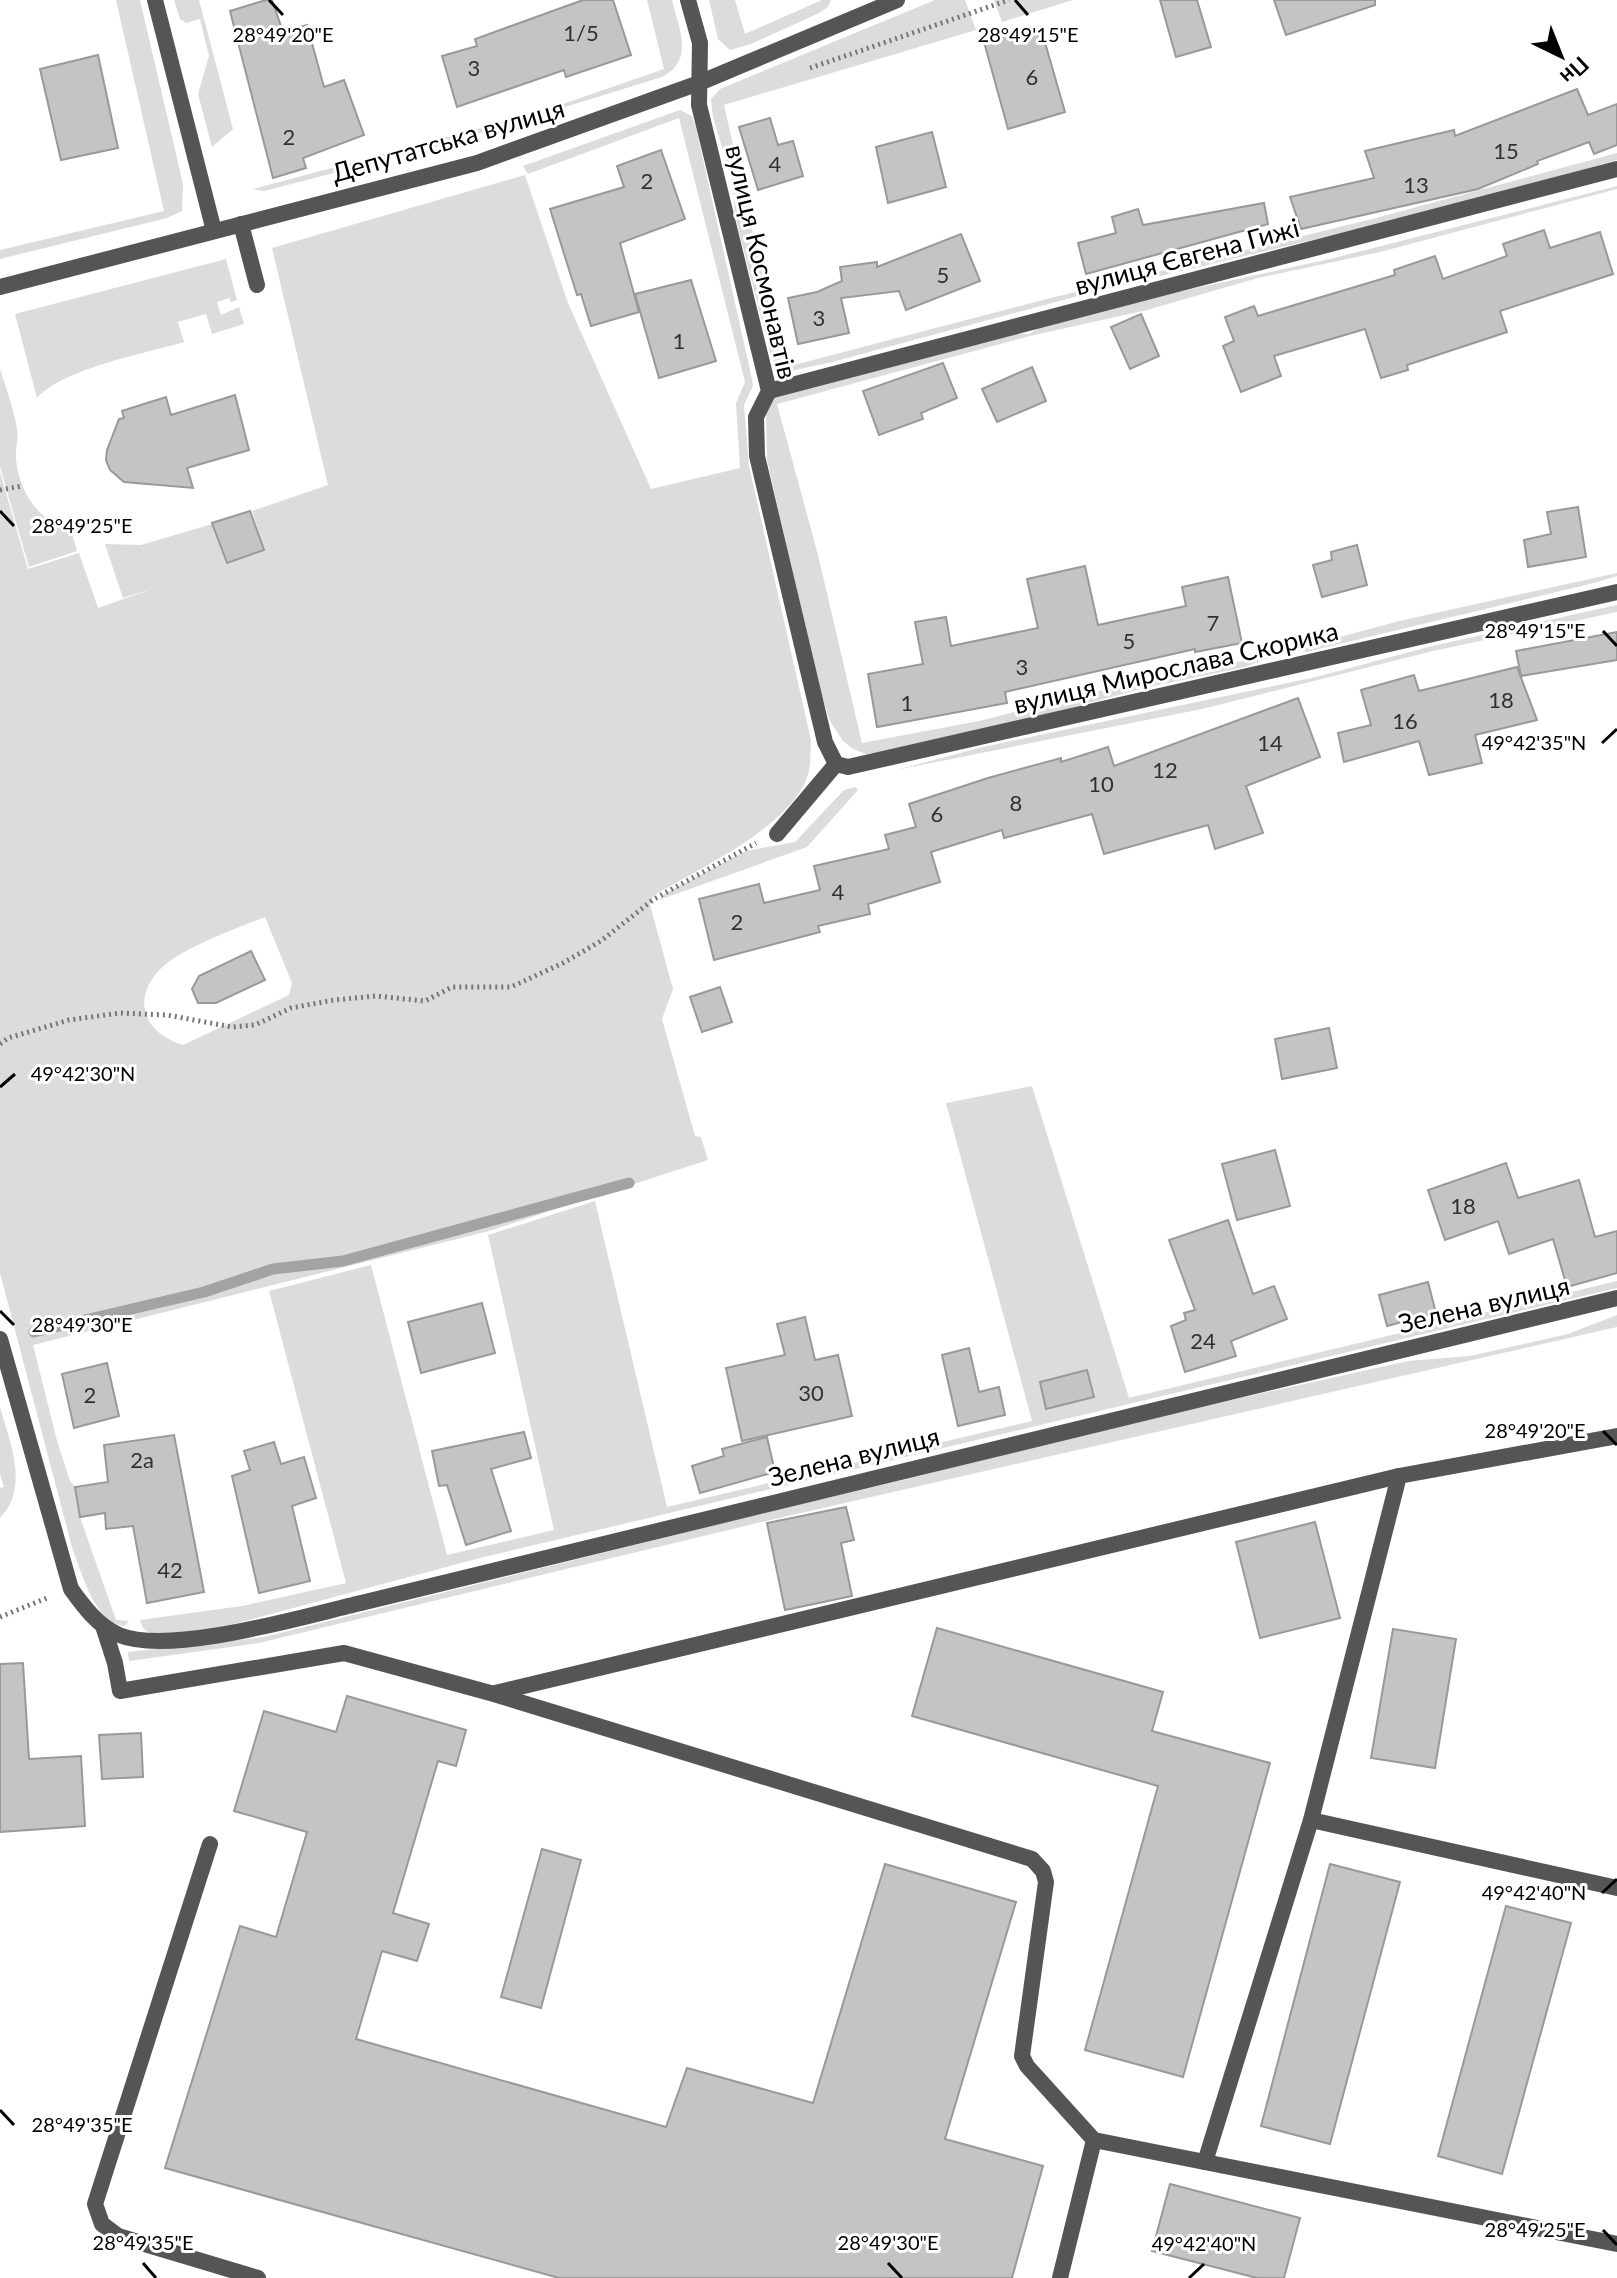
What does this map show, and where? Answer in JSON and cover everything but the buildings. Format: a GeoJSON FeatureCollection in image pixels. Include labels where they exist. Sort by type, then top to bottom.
{"type":"FeatureCollection","features":[{"type":"Feature","properties":{"kind":"street"},"geometry":{"type":"LineString","coordinates":[[155,0],[214,231]]}},
{"type":"Feature","properties":{"kind":"street","name":"вулиця Космонавтів"},"geometry":{"type":"LineString","coordinates":[[688,0],[702,60],[699,105],[769,391],[756,417],[757,456],[825,742],[836,764]]}},
{"type":"Feature","properties":{"kind":"street","name":"Депутатська вулиця"},"geometry":{"type":"LineString","coordinates":[[0,287],[477,163],[699,83],[897,0]]}},
{"type":"Feature","properties":{"kind":"street","name":"вулиця Євгена Гижі"},"geometry":{"type":"LineString","coordinates":[[769,391],[1617,169]]}},
{"type":"Feature","properties":{"kind":"street"},"geometry":{"type":"LineString","coordinates":[[241,224],[257,285]]}},
{"type":"Feature","properties":{"kind":"street","name":"вулиця Мирослава Скорика"},"geometry":{"type":"LineString","coordinates":[[836,764],[843,767],[859,764],[1617,592]]}},
{"type":"Feature","properties":{"kind":"street"},"geometry":{"type":"LineString","coordinates":[[777,834],[836,764]]}},
{"type":"Feature","properties":{"kind":"street","name":"Зелена вулиця"},"geometry":{"type":"LineString","coordinates":[[103,1626],[130,1638],[161,1642],[238,1631],[1617,1298]]}},
{"type":"Feature","properties":{"kind":"street"},"geometry":{"type":"LineString","coordinates":[[0,1339],[71,1589],[103,1626],[120,1691],[344,1653],[494,1694],[1032,1859],[1043,1871],[1046,1882],[1022,2056],[1027,2066],[1094,2140],[1617,2244]]}},
{"type":"Feature","properties":{"kind":"street"},"geometry":{"type":"LineString","coordinates":[[494,1694],[1399,1476],[1617,1436]]}},
{"type":"Feature","properties":{"kind":"street"},"geometry":{"type":"LineString","coordinates":[[1205,2162],[1311,1820],[1399,1476]]}},
{"type":"Feature","properties":{"kind":"street"},"geometry":{"type":"LineString","coordinates":[[1311,1820],[1617,1888]]}},
{"type":"Feature","properties":{"kind":"street"},"geometry":{"type":"LineString","coordinates":[[210,1844],[95,2204],[102,2224],[118,2236],[258,2278]]}},
{"type":"Feature","properties":{"kind":"street"},"geometry":{"type":"LineString","coordinates":[[1060,2278],[1094,2140]]}},
{"type":"Feature","properties":{"kind":"path"},"geometry":{"type":"LineString","coordinates":[[796,73],[1009,0]]}},
{"type":"Feature","properties":{"kind":"path"},"geometry":{"type":"LineString","coordinates":[[0,490],[22,486]]}},
{"type":"Feature","properties":{"kind":"path"},"geometry":{"type":"LineString","coordinates":[[0,1044],[8,1038],[69,1020],[120,1013],[167,1015],[232,1027],[255,1025],[291,1008],[334,1000],[376,996],[425,1001],[452,987],[511,987],[563,963],[601,941],[654,899],[777,834]]}},
{"type":"Feature","properties":{"kind":"path"},"geometry":{"type":"LineString","coordinates":[[0,1617],[71,1589]]}},
{"type":"Feature","properties":{"kind":"shaded area"},"geometry":{"type":"Polygon","coordinates":[[[116,0],[140,0],[183,184],[182,211],[167,218],[0,259],[0,250],[164,211],[116,0]]]}},
{"type":"Feature","properties":{"kind":"shaded area"},"geometry":{"type":"Polygon","coordinates":[[[174,0],[199,0],[233,129],[212,147],[198,94],[209,56],[200,19],[186,23],[180,19],[174,0]]]}},
{"type":"Feature","properties":{"kind":"shaded area"},"geometry":{"type":"Polygon","coordinates":[[[647,0],[672,0],[681,33],[682,53],[672,70],[662,77],[439,146],[264,191],[253,189],[537,113],[664,69],[647,0]]]}},
{"type":"Feature","properties":{"kind":"shaded area"},"geometry":{"type":"Polygon","coordinates":[[[709,0],[735,0],[745,34],[822,0],[831,0],[828,7],[819,13],[751,44],[730,50],[718,39],[709,0]]]}},
{"type":"Feature","properties":{"kind":"shaded area"},"geometry":{"type":"Polygon","coordinates":[[[935,0],[965,0],[976,30],[724,105],[782,362],[790,366],[1376,218],[1617,153],[1617,160],[1443,209],[1093,292],[786,372],[775,364],[771,356],[735,216],[733,184],[713,117],[711,99],[720,89],[935,0]]]}},
{"type":"Feature","properties":{"kind":"shaded area"},"geometry":{"type":"Polygon","coordinates":[[[994,0],[1073,0],[1002,22],[994,0]]]}},
{"type":"Feature","properties":{"kind":"shaded area"},"geometry":{"type":"Polygon","coordinates":[[[680,110],[692,116],[752,379],[753,386],[744,405],[749,466],[811,740],[810,760],[809,771],[800,791],[785,810],[743,844],[653,896],[650,905],[673,989],[662,1019],[695,1136],[701,1137],[708,1160],[489,1231],[33,1345],[57,1441],[70,1481],[75,1487],[80,1517],[116,1620],[129,1621],[124,1626],[114,1623],[97,1607],[73,1551],[0,1273],[0,472],[28,569],[79,553],[98,608],[155,588],[123,598],[105,544],[141,545],[212,524],[226,564],[264,550],[252,511],[328,485],[272,248],[525,175],[568,303],[651,489],[740,468],[736,403],[745,382],[679,118],[528,174],[523,166],[680,110]],[[265,917],[179,955],[153,978],[144,1003],[154,1027],[183,1045],[289,995],[292,983],[265,917]]]}},
{"type":"Feature","properties":{"kind":"shaded area"},"geometry":{"type":"Polygon","coordinates":[[[1617,186],[1617,189],[1380,252],[1258,278],[1147,310],[1030,336],[777,404],[818,555],[862,743],[979,721],[1081,695],[1270,655],[1245,667],[1144,688],[886,752],[866,754],[843,741],[830,721],[820,690],[767,460],[766,415],[772,398],[1002,333],[1029,334],[1053,319],[1330,259],[1617,186]]]}},
{"type":"Feature","properties":{"kind":"shaded area"},"geometry":{"type":"Polygon","coordinates":[[[226,259],[237,300],[231,302],[229,298],[217,302],[221,315],[239,307],[244,324],[212,334],[206,314],[178,322],[184,342],[85,370],[49,387],[37,398],[15,314],[226,259]]]}},
{"type":"Feature","properties":{"kind":"shaded area"},"geometry":{"type":"Polygon","coordinates":[[[0,369],[16,421],[16,459],[22,484],[41,514],[72,534],[77,551],[29,567],[0,467],[0,369]]]}},
{"type":"Feature","properties":{"kind":"shaded area"},"geometry":{"type":"Polygon","coordinates":[[[1617,573],[1617,576],[1594,583],[1306,652],[1296,649],[1399,621],[1617,573]]]}},
{"type":"Feature","properties":{"kind":"shaded area"},"geometry":{"type":"Polygon","coordinates":[[[1617,605],[1617,612],[1433,651],[1202,709],[896,770],[983,747],[1316,677],[1432,646],[1617,605]]]}},
{"type":"Feature","properties":{"kind":"shaded area"},"geometry":{"type":"Polygon","coordinates":[[[855,787],[858,790],[807,847],[659,900],[664,894],[746,851],[795,842],[844,790],[855,787]]]}},
{"type":"Feature","properties":{"kind":"shaded area"},"geometry":{"type":"Polygon","coordinates":[[[1032,1086],[1129,1398],[1617,1281],[1617,1288],[480,1558],[215,1629],[155,1636],[142,1626],[140,1620],[242,1606],[346,1583],[269,1291],[371,1265],[447,1555],[554,1530],[488,1235],[595,1201],[667,1507],[1032,1421],[946,1103],[1032,1086]]]}},
{"type":"Feature","properties":{"kind":"shaded area"},"geometry":{"type":"Polygon","coordinates":[[[1617,1315],[1617,1327],[766,1521],[259,1643],[129,1661],[128,1652],[264,1637],[908,1479],[1073,1435],[1408,1361],[1470,1356],[1568,1334],[1617,1315]]]}},
{"type":"Feature","properties":{"kind":"shaded area"},"geometry":{"type":"Polygon","coordinates":[[[0,1407],[16,1479],[9,1506],[0,1518],[0,1488],[4,1487],[0,1474],[0,1407]]]}},
{"type":"Feature","properties":{"kind":"waterway"},"geometry":{"type":"LineString","coordinates":[[34,1332],[204,1292],[273,1269],[343,1261],[629,1183]]}}]}
